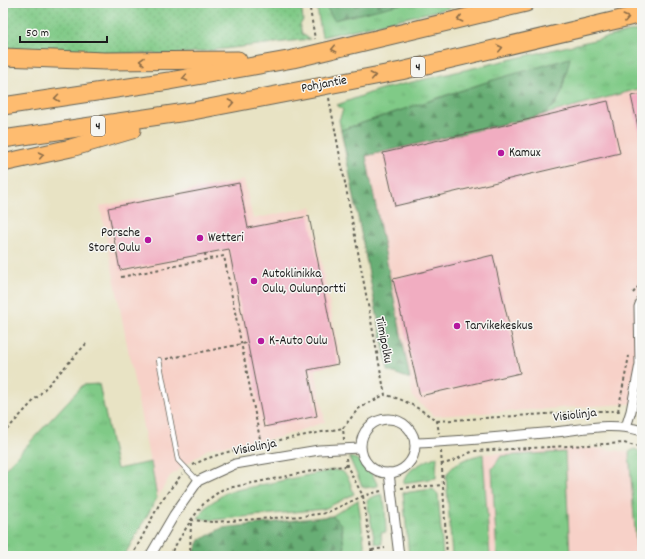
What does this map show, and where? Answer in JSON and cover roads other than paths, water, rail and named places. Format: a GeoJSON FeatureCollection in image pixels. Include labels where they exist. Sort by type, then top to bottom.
{"type":"FeatureCollection","features":[{"type":"Feature","properties":{"kind":"highway"},"geometry":{"type":"LineString","coordinates":[[3,106],[169,81],[293,58],[526,3]]}},
{"type":"Feature","properties":{"kind":"highway","name":"Pohjantie"},"geometry":{"type":"LineString","coordinates":[[3,139],[193,111],[402,70],[642,14]]}},
{"type":"Feature","properties":{"kind":"highway"},"geometry":{"type":"LineString","coordinates":[[3,57],[179,62],[293,58]]}},
{"type":"Feature","properties":{"kind":"highway"},"geometry":{"type":"LineString","coordinates":[[3,163],[72,148],[193,111]]}},
{"type":"Feature","properties":{"kind":"street"},"geometry":{"type":"LineString","coordinates":[[626,427],[631,411],[640,364],[639,307],[642,299]]}},
{"type":"Feature","properties":{"kind":"street"},"geometry":{"type":"LineString","coordinates":[[385,419],[392,419],[405,425],[410,430],[415,443],[412,457],[408,463],[403,468],[389,473],[382,473],[370,466],[365,461],[360,448],[361,441],[367,428],[378,420],[385,419]]}},
{"type":"Feature","properties":{"kind":"street","name":"Visiolinja"},"geometry":{"type":"LineString","coordinates":[[415,443],[558,432],[593,426],[626,427],[642,431]]}},
{"type":"Feature","properties":{"kind":"street","name":"Visiolinja"},"geometry":{"type":"LineString","coordinates":[[198,481],[235,464],[319,450],[360,448]]}},
{"type":"Feature","properties":{"kind":"street"},"geometry":{"type":"LineString","coordinates":[[389,473],[399,556]]}},
{"type":"Feature","properties":{"kind":"street"},"geometry":{"type":"LineString","coordinates":[[150,556],[174,515],[198,481]]}},
{"type":"Feature","properties":{"kind":"lane"},"geometry":{"type":"LineString","coordinates":[[159,360],[178,460],[198,481]]}},
{"type":"Feature","properties":{"kind":"place","name":"Kamux"},"geometry":{"type":"Point","coordinates":[501,153]}},
{"type":"Feature","properties":{"kind":"place","name":"Wetteri"},"geometry":{"type":"Point","coordinates":[200,238]}},
{"type":"Feature","properties":{"kind":"place","name":"Porsche Store Oulu"},"geometry":{"type":"Point","coordinates":[148,240]}},
{"type":"Feature","properties":{"kind":"place","name":"Autoklinikka Oulu, Oulunportti"},"geometry":{"type":"Point","coordinates":[254,281]}},
{"type":"Feature","properties":{"kind":"place","name":"Tarvikekeskus"},"geometry":{"type":"Point","coordinates":[457,326]}},
{"type":"Feature","properties":{"kind":"place","name":"K-Auto Oulu"},"geometry":{"type":"Point","coordinates":[261,341]}}]}
